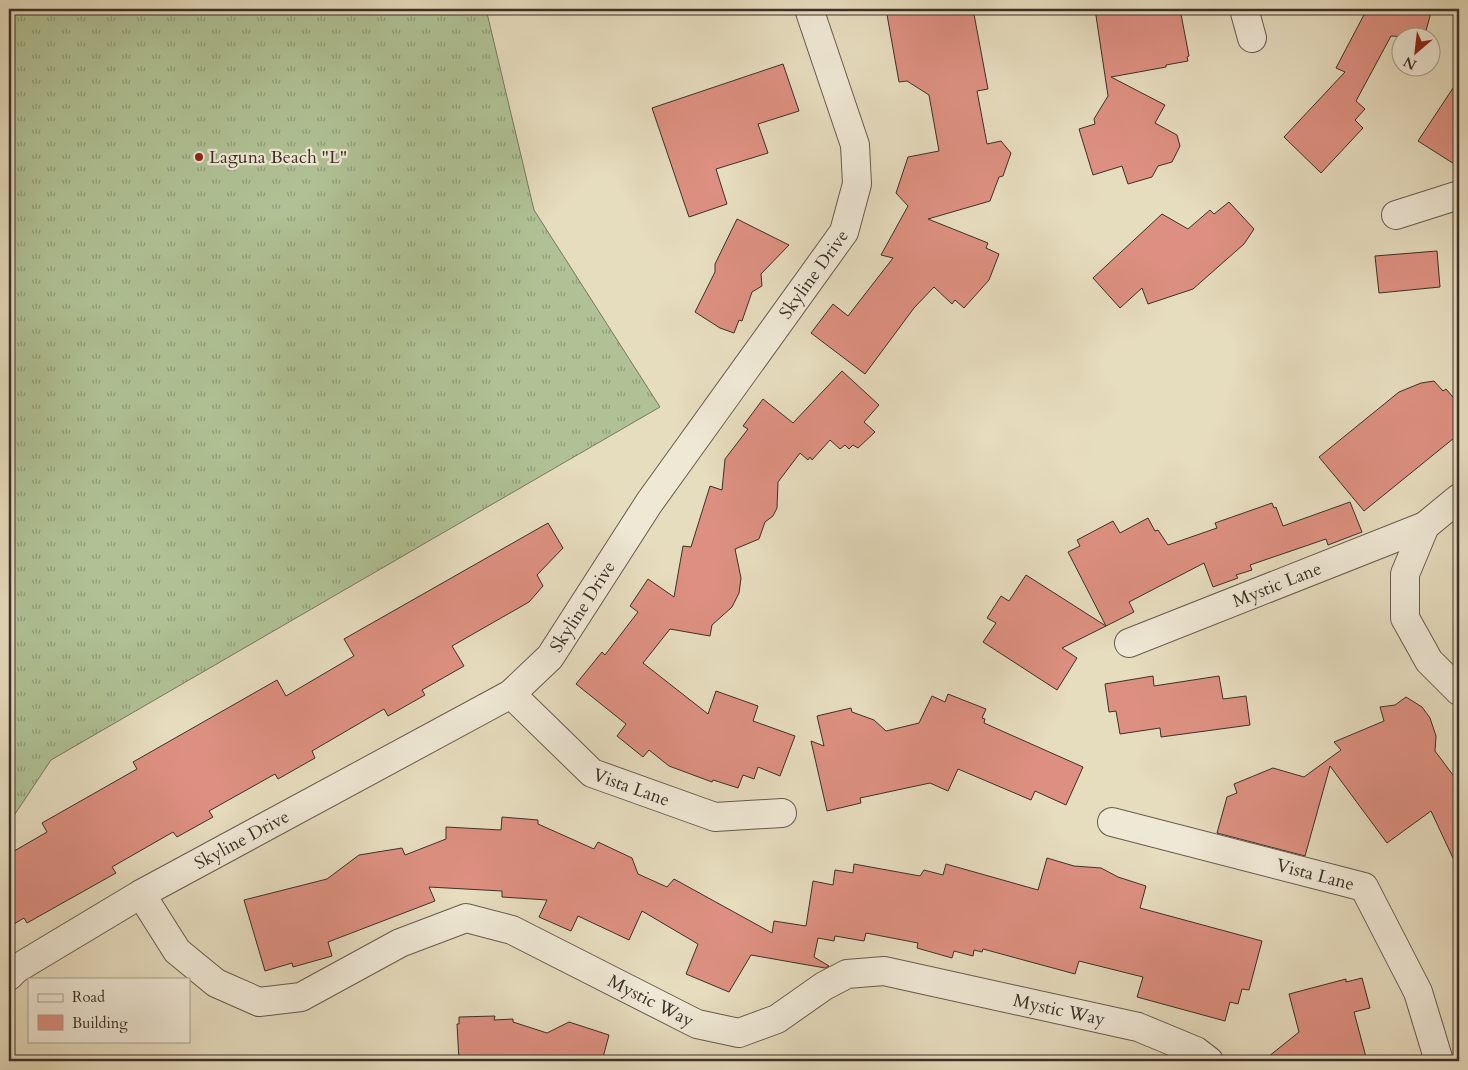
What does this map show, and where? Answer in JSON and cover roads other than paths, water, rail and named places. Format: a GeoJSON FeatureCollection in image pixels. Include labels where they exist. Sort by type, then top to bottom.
{"type":"FeatureCollection","features":[{"type":"Feature","properties":{"kind":"street","name":"Skyline Drive"},"geometry":{"type":"LineString","coordinates":[[9,976],[16,969],[141,894],[512,694],[550,657],[650,503],[844,232],[857,184],[855,145],[809,9]]}},
{"type":"Feature","properties":{"kind":"street"},"geometry":{"type":"LineString","coordinates":[[1244,9],[1252,38]]}},
{"type":"Feature","properties":{"kind":"street"},"geometry":{"type":"LineString","coordinates":[[1396,214],[1459,195]]}},
{"type":"Feature","properties":{"kind":"street"},"geometry":{"type":"LineString","coordinates":[[1459,498],[1425,526],[1405,574],[1405,618],[1428,660],[1459,691]]}},
{"type":"Feature","properties":{"kind":"street","name":"Mystic Lane"},"geometry":{"type":"LineString","coordinates":[[1129,644],[1425,526]]}},
{"type":"Feature","properties":{"kind":"street","name":"Vista Lane"},"geometry":{"type":"LineString","coordinates":[[512,694],[592,773],[715,817],[782,813]]}},
{"type":"Feature","properties":{"kind":"street","name":"Vista Lane"},"geometry":{"type":"LineString","coordinates":[[1112,822],[1364,887],[1418,992],[1439,1061]]}},
{"type":"Feature","properties":{"kind":"street","name":"Mystic Way"},"geometry":{"type":"LineString","coordinates":[[141,894],[177,951],[216,983],[259,1002],[301,997],[400,943],[466,918],[512,930],[697,1024],[739,1033],[777,1019],[824,986],[847,974],[884,971],[1138,1027],[1196,1051],[1209,1061]]}},
{"type":"Feature","properties":{"kind":"place","name":"Laguna Beach \"L\""},"geometry":{"type":"Point","coordinates":[199,157]}}]}
